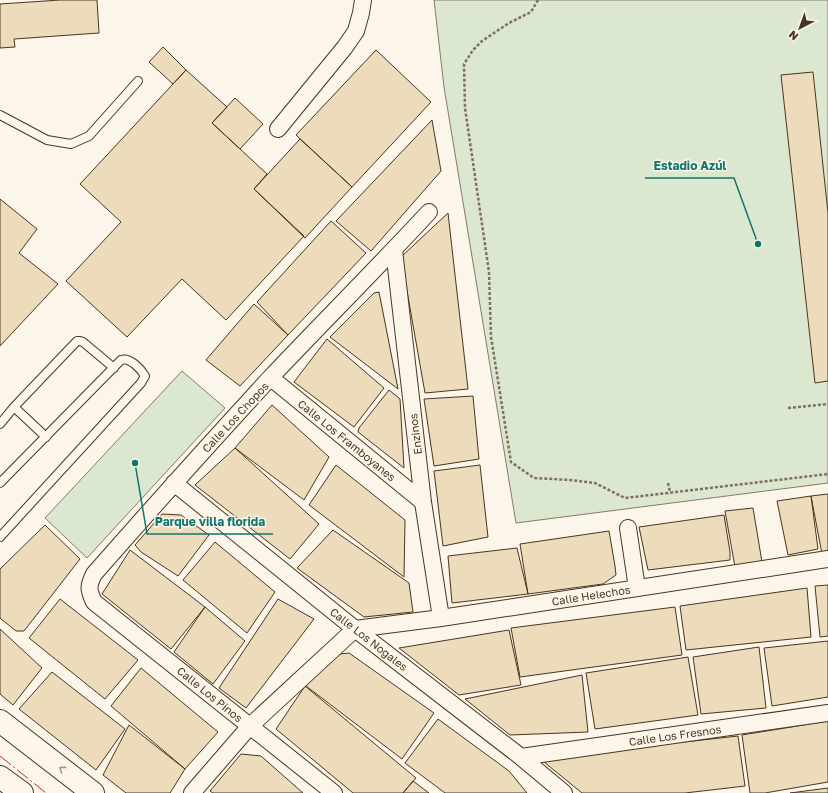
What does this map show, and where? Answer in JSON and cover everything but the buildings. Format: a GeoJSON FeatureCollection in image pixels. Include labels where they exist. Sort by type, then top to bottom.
{"type":"FeatureCollection","features":[{"type":"Feature","properties":{"kind":"street"},"geometry":{"type":"LineString","coordinates":[[278,129],[345,47],[356,31],[362,14],[363,0]]}},
{"type":"Feature","properties":{"kind":"street","name":"Calle Los Chopos"},"geometry":{"type":"LineString","coordinates":[[90,593],[90,583],[94,574],[174,483],[271,378],[429,212]]}},
{"type":"Feature","properties":{"kind":"street","name":"Enzinos"},"geometry":{"type":"LineString","coordinates":[[394,250],[423,502],[441,618]]}},
{"type":"Feature","properties":{"kind":"street","name":"Calle Los Framboyanes"},"geometry":{"type":"LineString","coordinates":[[271,378],[423,502]]}},
{"type":"Feature","properties":{"kind":"street","name":"Calle Los Nogales"},"geometry":{"type":"LineString","coordinates":[[174,483],[354,629],[521,757],[564,793]]}},
{"type":"Feature","properties":{"kind":"street"},"geometry":{"type":"LineString","coordinates":[[628,528],[637,588]]}},
{"type":"Feature","properties":{"kind":"street","name":"Calle Helechos"},"geometry":{"type":"LineString","coordinates":[[354,629],[441,618],[828,559]]}},
{"type":"Feature","properties":{"kind":"street","name":"Calle Los Pinos"},"geometry":{"type":"LineString","coordinates":[[90,593],[94,602],[334,793]]}},
{"type":"Feature","properties":{"kind":"street"},"geometry":{"type":"LineString","coordinates":[[192,793],[250,726],[354,629]]}},
{"type":"Feature","properties":{"kind":"street","name":"Calle Los Fresnos"},"geometry":{"type":"LineString","coordinates":[[521,757],[828,713]]}},
{"type":"Feature","properties":{"kind":"street"},"geometry":{"type":"LineString","coordinates":[[0,721],[93,793]]}},
{"type":"Feature","properties":{"kind":"street"},"geometry":{"type":"LineString","coordinates":[[0,777],[22,793]]}},
{"type":"Feature","properties":{"kind":"lane"},"geometry":{"type":"LineString","coordinates":[[0,114],[47,140],[71,144],[89,136],[138,81]]}},
{"type":"Feature","properties":{"kind":"lane"},"geometry":{"type":"LineString","coordinates":[[0,424],[14,407],[77,341],[83,342],[114,368]]}},
{"type":"Feature","properties":{"kind":"lane"},"geometry":{"type":"LineString","coordinates":[[0,483],[121,360],[130,361],[143,372],[145,376],[144,380],[0,537]]}},
{"type":"Feature","properties":{"kind":"lane"},"geometry":{"type":"LineString","coordinates":[[14,407],[46,436]]}},
{"type":"Feature","properties":{"kind":"path"},"geometry":{"type":"LineString","coordinates":[[538,0],[531,12],[509,23],[482,41],[473,50],[464,64],[465,108],[489,272],[491,337],[511,462],[534,478],[595,483],[625,498],[828,474]]}},
{"type":"Feature","properties":{"kind":"path"},"geometry":{"type":"LineString","coordinates":[[788,408],[828,404]]}},
{"type":"Feature","properties":{"kind":"path"},"geometry":{"type":"LineString","coordinates":[[668,483],[670,492]]}},
{"type":"Feature","properties":{"kind":"green space"},"geometry":{"type":"Polygon","coordinates":[[[434,0],[828,0],[828,483],[516,523],[444,87],[434,0]]]}},
{"type":"Feature","properties":{"kind":"green space"},"geometry":{"type":"Polygon","coordinates":[[[182,371],[225,408],[87,558],[45,518],[182,371]]]}},
{"type":"Feature","properties":{"kind":"power"},"geometry":{"type":"LineString","coordinates":[[0,756],[46,793]]}},
{"type":"Feature","properties":{"kind":"place","name":"Estadio Azúl"},"geometry":{"type":"Point","coordinates":[758,244]}},
{"type":"Feature","properties":{"kind":"place","name":"Parque villa florida"},"geometry":{"type":"Point","coordinates":[135,463]}}]}
